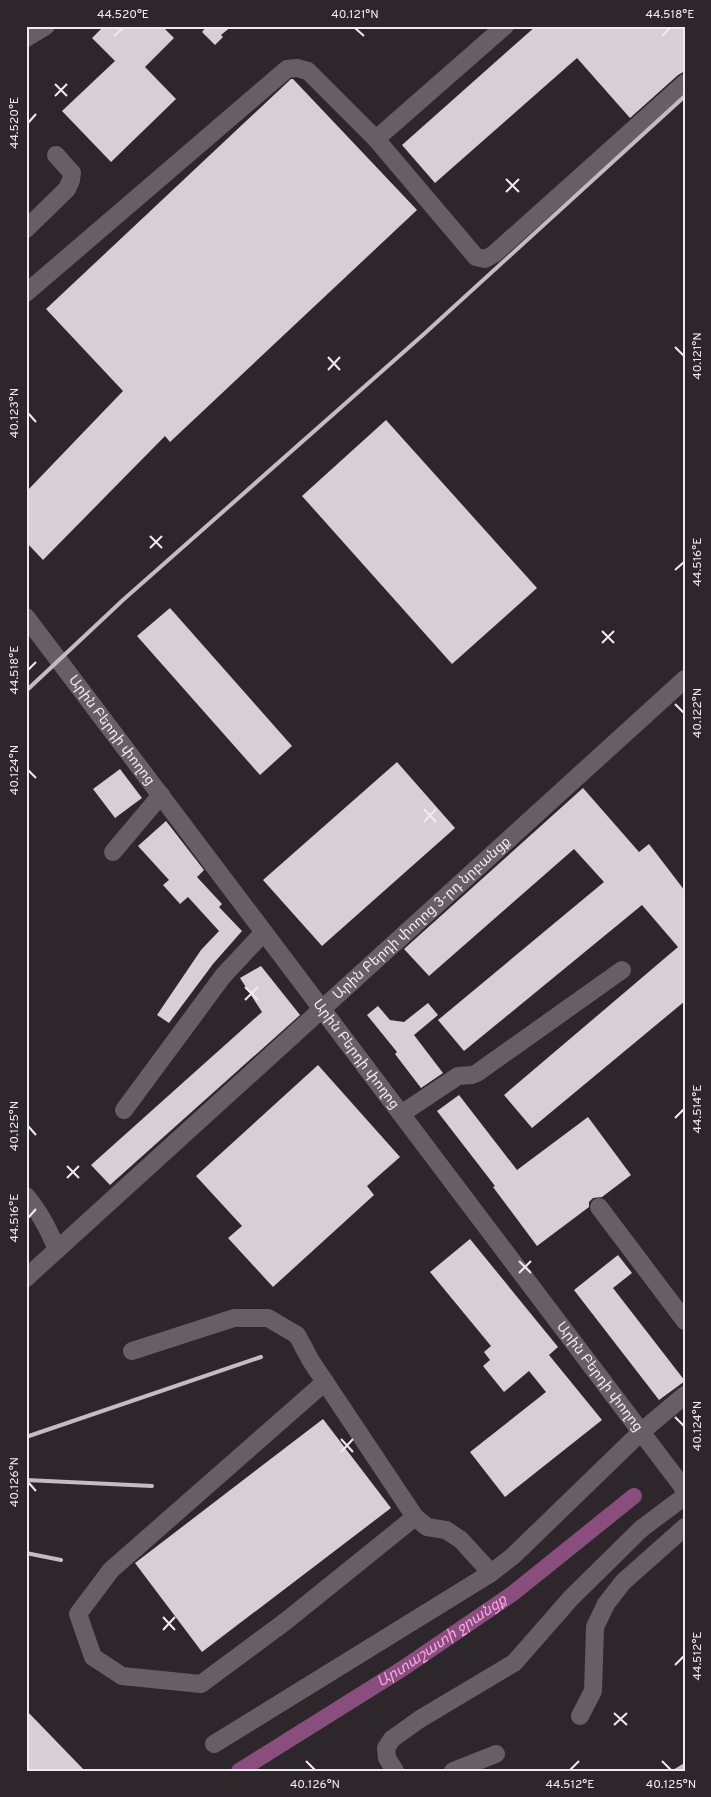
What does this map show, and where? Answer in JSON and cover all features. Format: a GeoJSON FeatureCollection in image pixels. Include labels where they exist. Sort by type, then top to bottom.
{"type":"FeatureCollection","features":[{"type":"Feature","properties":{"kind":"street"},"geometry":{"type":"LineString","coordinates":[[26,38],[46,26]]}},
{"type":"Feature","properties":{"kind":"street"},"geometry":{"type":"LineString","coordinates":[[376,139],[505,26]]}},
{"type":"Feature","properties":{"kind":"street"},"geometry":{"type":"LineString","coordinates":[[26,292],[287,70],[297,68],[308,71],[376,139],[476,258],[486,259],[501,248],[685,83]]}},
{"type":"Feature","properties":{"kind":"street"},"geometry":{"type":"LineString","coordinates":[[26,229],[67,189],[71,180],[72,173],[56,155]]}},
{"type":"Feature","properties":{"kind":"street","name":"Արին Բերդի փողոց"},"geometry":{"type":"LineString","coordinates":[[26,617],[685,1490]]}},
{"type":"Feature","properties":{"kind":"street","name":"Արին Բերդի փողոց 3-րդ նրբանցք"},"geometry":{"type":"LineString","coordinates":[[26,1278],[685,679]]}},
{"type":"Feature","properties":{"kind":"street"},"geometry":{"type":"LineString","coordinates":[[113,852],[161,795]]}},
{"type":"Feature","properties":{"kind":"street"},"geometry":{"type":"LineString","coordinates":[[124,1110],[223,976],[264,932]]}},
{"type":"Feature","properties":{"kind":"street"},"geometry":{"type":"LineString","coordinates":[[402,1114],[458,1076],[477,1073],[622,970]]}},
{"type":"Feature","properties":{"kind":"street"},"geometry":{"type":"LineString","coordinates":[[26,1196],[34,1205],[49,1230],[57,1250]]}},
{"type":"Feature","properties":{"kind":"street"},"geometry":{"type":"LineString","coordinates":[[600,1207],[685,1321]]}},
{"type":"Feature","properties":{"kind":"street"},"geometry":{"type":"LineString","coordinates":[[132,1351],[234,1318],[268,1318],[296,1335],[415,1517],[427,1527],[446,1530],[461,1540],[491,1573]]}},
{"type":"Feature","properties":{"kind":"street"},"geometry":{"type":"LineString","coordinates":[[325,1382],[111,1570],[78,1614],[93,1657],[122,1676],[201,1684],[286,1621],[415,1517]]}},
{"type":"Feature","properties":{"kind":"street"},"geometry":{"type":"LineString","coordinates":[[214,1744],[491,1573],[513,1556],[641,1432],[685,1395]]}},
{"type":"Feature","properties":{"kind":"street"},"geometry":{"type":"LineString","coordinates":[[395,1771],[387,1758],[386,1748],[392,1739],[420,1719],[514,1663],[571,1598],[641,1529],[685,1496]]}},
{"type":"Feature","properties":{"kind":"street"},"geometry":{"type":"LineString","coordinates":[[580,1716],[593,1690],[595,1627],[606,1604],[623,1582],[685,1527]]}},
{"type":"Feature","properties":{"kind":"street"},"geometry":{"type":"LineString","coordinates":[[453,1771],[496,1754]]}},
{"type":"Feature","properties":{"kind":"building"},"geometry":{"type":"Polygon","coordinates":[[[104,26],[162,26],[174,38],[145,67],[176,99],[111,162],[62,111],[115,61],[92,38],[104,26]]]}},
{"type":"Feature","properties":{"kind":"building"},"geometry":{"type":"Polygon","coordinates":[[[207,26],[232,26],[221,35],[223,37],[215,45],[202,32],[207,26]]]}},
{"type":"Feature","properties":{"kind":"building"},"geometry":{"type":"Polygon","coordinates":[[[536,26],[685,26],[685,71],[678,75],[630,118],[577,58],[435,183],[402,145],[536,26]]]}},
{"type":"Feature","properties":{"kind":"building"},"geometry":{"type":"Polygon","coordinates":[[[291,79],[417,210],[170,442],[165,436],[43,560],[26,542],[26,492],[123,391],[46,309],[291,79]]]}},
{"type":"Feature","properties":{"kind":"building"},"geometry":{"type":"Polygon","coordinates":[[[386,420],[537,588],[452,664],[302,496],[386,420]]]}},
{"type":"Feature","properties":{"kind":"building"},"geometry":{"type":"Polygon","coordinates":[[[170,608],[292,746],[260,775],[137,636],[170,608]]]}},
{"type":"Feature","properties":{"kind":"building"},"geometry":{"type":"Polygon","coordinates":[[[397,762],[455,828],[322,946],[263,880],[397,762]]]}},
{"type":"Feature","properties":{"kind":"building"},"geometry":{"type":"Polygon","coordinates":[[[120,769],[142,798],[115,818],[93,789],[120,769]]]}},
{"type":"Feature","properties":{"kind":"building"},"geometry":{"type":"Polygon","coordinates":[[[583,788],[639,852],[649,844],[685,891],[685,1001],[532,1128],[504,1095],[678,947],[642,905],[464,1051],[438,1020],[604,882],[574,849],[429,976],[404,949],[583,788]]]}},
{"type":"Feature","properties":{"kind":"building"},"geometry":{"type":"Polygon","coordinates":[[[166,821],[204,870],[197,877],[222,904],[219,907],[242,931],[213,964],[169,1023],[157,1015],[201,950],[219,931],[188,897],[180,904],[163,885],[169,880],[138,846],[166,821]]]}},
{"type":"Feature","properties":{"kind":"building"},"geometry":{"type":"Polygon","coordinates":[[[261,966],[300,1015],[110,1185],[91,1165],[262,1012],[240,978],[261,966]]]}},
{"type":"Feature","properties":{"kind":"building"},"geometry":{"type":"Polygon","coordinates":[[[428,1003],[438,1015],[414,1035],[443,1073],[421,1088],[395,1054],[397,1052],[367,1015],[378,1006],[390,1020],[404,1022],[428,1003]]]}},
{"type":"Feature","properties":{"kind":"building"},"geometry":{"type":"Polygon","coordinates":[[[318,1065],[400,1157],[367,1186],[374,1195],[273,1287],[228,1238],[242,1226],[196,1176],[318,1065]]]}},
{"type":"Feature","properties":{"kind":"building"},"geometry":{"type":"Polygon","coordinates":[[[459,1095],[517,1170],[588,1117],[631,1175],[602,1197],[593,1198],[589,1202],[589,1207],[537,1246],[493,1187],[495,1186],[437,1111],[459,1095]]]}},
{"type":"Feature","properties":{"kind":"building"},"geometry":{"type":"Polygon","coordinates":[[[470,1239],[558,1347],[549,1355],[602,1420],[505,1497],[470,1452],[546,1392],[529,1371],[504,1392],[483,1366],[490,1360],[484,1352],[491,1346],[430,1272],[470,1239]]]}},
{"type":"Feature","properties":{"kind":"building"},"geometry":{"type":"Polygon","coordinates":[[[618,1255],[632,1273],[613,1288],[685,1381],[659,1400],[574,1290],[618,1255]]]}},
{"type":"Feature","properties":{"kind":"building"},"geometry":{"type":"Polygon","coordinates":[[[323,1419],[391,1508],[202,1652],[135,1563],[323,1419]]]}},
{"type":"Feature","properties":{"kind":"building"},"geometry":{"type":"Polygon","coordinates":[[[26,1710],[85,1771],[26,1771],[26,1710]]]}},
{"type":"Feature","properties":{"kind":"waterway","name":"Արտաշատի ջրանցք"},"geometry":{"type":"LineString","coordinates":[[239,1771],[402,1669],[512,1594],[634,1496]]}},
{"type":"Feature","properties":{"kind":"railway"},"geometry":{"type":"LineString","coordinates":[[26,691],[123,600],[424,334],[685,96]]}},
{"type":"Feature","properties":{"kind":"railway"},"geometry":{"type":"LineString","coordinates":[[26,1437],[261,1357]]}},
{"type":"Feature","properties":{"kind":"railway"},"geometry":{"type":"LineString","coordinates":[[26,1480],[152,1486]]}},
{"type":"Feature","properties":{"kind":"railway"},"geometry":{"type":"LineString","coordinates":[[26,1553],[61,1560]]}},
{"type":"Feature","properties":{"kind":"railway"},"geometry":{"type":"LineString","coordinates":[[675,1771],[685,1765]]}}]}
